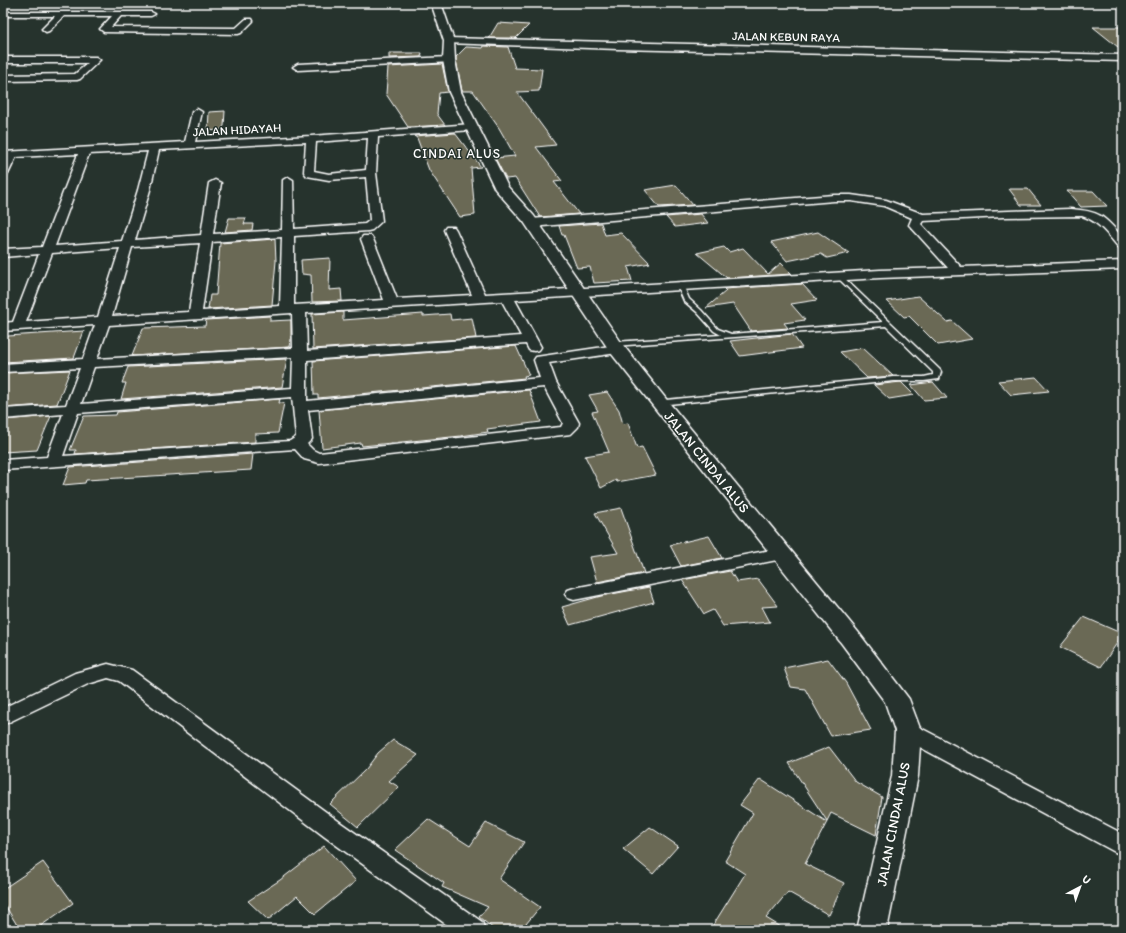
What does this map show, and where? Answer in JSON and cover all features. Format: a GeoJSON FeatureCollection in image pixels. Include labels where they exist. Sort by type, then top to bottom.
{"type":"FeatureCollection","features":[{"type":"Feature","properties":{"kind":"street","name":"JALAN CINDAI ALUS"},"geometry":{"type":"LineString","coordinates":[[436,3],[449,41],[450,60],[455,92],[502,189],[531,223],[615,346],[659,403],[850,638],[896,699],[908,731],[905,776],[872,930]]}},
{"type":"Feature","properties":{"kind":"street"},"geometry":{"type":"LineString","coordinates":[[3,14],[151,14]]}},
{"type":"Feature","properties":{"kind":"street"},"geometry":{"type":"LineString","coordinates":[[3,22],[12,14]]}},
{"type":"Feature","properties":{"kind":"street"},"geometry":{"type":"LineString","coordinates":[[46,29],[62,14]]}},
{"type":"Feature","properties":{"kind":"street"},"geometry":{"type":"LineString","coordinates":[[119,14],[104,29],[238,31],[249,21]]}},
{"type":"Feature","properties":{"kind":"street","name":"JALAN KEBUN RAYA"},"geometry":{"type":"LineString","coordinates":[[449,41],[624,47],[832,50],[1123,58]]}},
{"type":"Feature","properties":{"kind":"street"},"geometry":{"type":"LineString","coordinates":[[3,60],[96,60],[78,77],[3,78]]}},
{"type":"Feature","properties":{"kind":"street"},"geometry":{"type":"LineString","coordinates":[[298,67],[450,60]]}},
{"type":"Feature","properties":{"kind":"street"},"geometry":{"type":"LineString","coordinates":[[189,146],[197,112]]}},
{"type":"Feature","properties":{"kind":"street","name":"JALAN HIDAYAH"},"geometry":{"type":"LineString","coordinates":[[7,155],[311,140],[472,127]]}},
{"type":"Feature","properties":{"kind":"street"},"geometry":{"type":"LineString","coordinates":[[3,253],[362,229],[372,225],[376,221],[377,217],[371,173],[373,134]]}},
{"type":"Feature","properties":{"kind":"street"},"geometry":{"type":"LineString","coordinates":[[311,140],[309,172],[311,174],[329,177],[371,173]]}},
{"type":"Feature","properties":{"kind":"street"},"geometry":{"type":"LineString","coordinates":[[53,462],[104,320],[154,147]]}},
{"type":"Feature","properties":{"kind":"street"},"geometry":{"type":"LineString","coordinates":[[18,326],[85,151]]}},
{"type":"Feature","properties":{"kind":"street"},"geometry":{"type":"LineString","coordinates":[[3,174],[7,155]]}},
{"type":"Feature","properties":{"kind":"street"},"geometry":{"type":"LineString","coordinates":[[3,465],[294,445],[304,439],[300,399],[300,354],[293,309],[288,233],[288,180]]}},
{"type":"Feature","properties":{"kind":"street"},"geometry":{"type":"LineString","coordinates":[[196,315],[216,183]]}},
{"type":"Feature","properties":{"kind":"street"},"geometry":{"type":"LineString","coordinates":[[531,223],[834,198],[851,198],[886,203],[922,218]]}},
{"type":"Feature","properties":{"kind":"street"},"geometry":{"type":"LineString","coordinates":[[958,271],[915,225],[916,220],[922,218],[1003,214],[1083,213],[1094,216],[1102,221],[1123,245]]}},
{"type":"Feature","properties":{"kind":"street"},"geometry":{"type":"LineString","coordinates":[[450,230],[480,298]]}},
{"type":"Feature","properties":{"kind":"street"},"geometry":{"type":"LineString","coordinates":[[367,239],[392,303]]}},
{"type":"Feature","properties":{"kind":"street"},"geometry":{"type":"LineString","coordinates":[[3,326],[839,276],[1123,265]]}},
{"type":"Feature","properties":{"kind":"street"},"geometry":{"type":"LineString","coordinates":[[298,443],[307,455],[319,458],[566,430],[570,427],[570,423],[549,382],[541,360],[506,296]]}},
{"type":"Feature","properties":{"kind":"street"},"geometry":{"type":"LineString","coordinates":[[3,368],[300,354],[530,340]]}},
{"type":"Feature","properties":{"kind":"street"},"geometry":{"type":"LineString","coordinates":[[541,360],[615,346]]}},
{"type":"Feature","properties":{"kind":"street"},"geometry":{"type":"LineString","coordinates":[[3,414],[72,409],[300,399],[549,382]]}},
{"type":"Feature","properties":{"kind":"street"},"geometry":{"type":"LineString","coordinates":[[574,594],[782,554]]}},
{"type":"Feature","properties":{"kind":"street"},"geometry":{"type":"LineString","coordinates":[[3,716],[82,678],[108,671],[125,675],[333,830],[473,930]]}},
{"type":"Feature","properties":{"kind":"street"},"geometry":{"type":"LineString","coordinates":[[908,731],[1123,845]]}},
{"type":"Feature","properties":{"kind":"lane"},"geometry":{"type":"LineString","coordinates":[[659,403],[894,379],[924,379],[936,377],[937,372],[839,276]]}},
{"type":"Feature","properties":{"kind":"lane"},"geometry":{"type":"LineString","coordinates":[[680,285],[686,300],[699,310],[716,330],[730,336]]}},
{"type":"Feature","properties":{"kind":"lane"},"geometry":{"type":"LineString","coordinates":[[615,346],[889,324]]}},
{"type":"Feature","properties":{"kind":"building"},"geometry":{"type":"Polygon","coordinates":[[[498,23],[529,25],[516,38],[489,38],[498,23]]]}},
{"type":"Feature","properties":{"kind":"building"},"geometry":{"type":"Polygon","coordinates":[[[1093,27],[1123,27],[1123,51],[1093,27]]]}},
{"type":"Feature","properties":{"kind":"building"},"geometry":{"type":"Polygon","coordinates":[[[484,46],[508,47],[515,68],[542,69],[539,91],[517,92],[556,145],[536,147],[562,181],[554,182],[579,214],[540,217],[515,178],[506,179],[495,158],[515,156],[499,128],[473,91],[462,91],[456,60],[456,57],[466,47],[483,48],[484,46]]]}},
{"type":"Feature","properties":{"kind":"building"},"geometry":{"type":"Polygon","coordinates":[[[389,53],[422,53],[421,57],[389,58],[389,53]]]}},
{"type":"Feature","properties":{"kind":"building"},"geometry":{"type":"Polygon","coordinates":[[[442,64],[448,92],[439,93],[437,114],[445,125],[408,127],[386,94],[388,67],[442,64]]]}},
{"type":"Feature","properties":{"kind":"building"},"geometry":{"type":"Polygon","coordinates":[[[225,111],[224,126],[219,131],[208,130],[209,112],[225,111]]]}},
{"type":"Feature","properties":{"kind":"building"},"geometry":{"type":"Polygon","coordinates":[[[455,133],[481,167],[471,168],[475,215],[460,217],[429,170],[417,138],[414,136],[455,133]]]}},
{"type":"Feature","properties":{"kind":"building"},"geometry":{"type":"Polygon","coordinates":[[[676,185],[693,205],[659,207],[645,190],[676,185]]]}},
{"type":"Feature","properties":{"kind":"building"},"geometry":{"type":"Polygon","coordinates":[[[1009,189],[1028,189],[1041,205],[1021,205],[1009,189]]]}},
{"type":"Feature","properties":{"kind":"building"},"geometry":{"type":"Polygon","coordinates":[[[1067,191],[1093,191],[1107,206],[1081,207],[1067,191]]]}},
{"type":"Feature","properties":{"kind":"building"},"geometry":{"type":"Polygon","coordinates":[[[701,214],[708,223],[675,227],[666,217],[701,214]]]}},
{"type":"Feature","properties":{"kind":"building"},"geometry":{"type":"Polygon","coordinates":[[[229,218],[246,218],[244,224],[253,224],[252,230],[225,232],[229,218]]]}},
{"type":"Feature","properties":{"kind":"building"},"geometry":{"type":"Polygon","coordinates":[[[601,223],[605,235],[621,233],[650,263],[628,267],[632,281],[594,283],[590,267],[577,268],[559,226],[601,223]]]}},
{"type":"Feature","properties":{"kind":"building"},"geometry":{"type":"Polygon","coordinates":[[[818,232],[849,253],[827,258],[821,254],[787,261],[771,242],[818,232]]]}},
{"type":"Feature","properties":{"kind":"building"},"geometry":{"type":"Polygon","coordinates":[[[275,239],[276,261],[272,305],[208,309],[210,295],[216,295],[220,243],[275,239]]]}},
{"type":"Feature","properties":{"kind":"building"},"geometry":{"type":"Polygon","coordinates":[[[724,247],[729,252],[743,248],[768,274],[781,263],[792,274],[727,278],[697,253],[724,247]]]}},
{"type":"Feature","properties":{"kind":"building"},"geometry":{"type":"Polygon","coordinates":[[[330,258],[329,290],[341,289],[342,301],[312,302],[311,275],[302,274],[301,260],[330,258]]]}},
{"type":"Feature","properties":{"kind":"building"},"geometry":{"type":"Polygon","coordinates":[[[802,284],[817,300],[791,304],[805,320],[784,323],[788,328],[751,331],[733,304],[706,308],[726,291],[724,289],[802,284]]]}},
{"type":"Feature","properties":{"kind":"building"},"geometry":{"type":"Polygon","coordinates":[[[918,296],[947,322],[952,321],[972,339],[938,345],[909,316],[904,317],[887,301],[918,296]]]}},
{"type":"Feature","properties":{"kind":"building"},"geometry":{"type":"Polygon","coordinates":[[[343,312],[343,320],[423,314],[423,316],[450,314],[451,320],[472,318],[476,338],[313,349],[312,314],[343,312]]]}},
{"type":"Feature","properties":{"kind":"building"},"geometry":{"type":"Polygon","coordinates":[[[270,316],[270,321],[291,320],[290,347],[132,356],[143,328],[205,326],[206,320],[270,316]]]}},
{"type":"Feature","properties":{"kind":"building"},"geometry":{"type":"Polygon","coordinates":[[[84,331],[74,358],[3,362],[3,347],[8,336],[84,331]]]}},
{"type":"Feature","properties":{"kind":"building"},"geometry":{"type":"Polygon","coordinates":[[[792,334],[802,348],[740,356],[730,341],[792,334]]]}},
{"type":"Feature","properties":{"kind":"building"},"geometry":{"type":"Polygon","coordinates":[[[516,346],[529,375],[524,376],[525,378],[318,398],[318,395],[314,395],[313,361],[516,346]]]}},
{"type":"Feature","properties":{"kind":"building"},"geometry":{"type":"Polygon","coordinates":[[[863,348],[893,376],[867,378],[840,352],[863,348]]]}},
{"type":"Feature","properties":{"kind":"building"},"geometry":{"type":"Polygon","coordinates":[[[287,359],[282,387],[121,399],[126,383],[122,383],[128,367],[287,359]]]}},
{"type":"Feature","properties":{"kind":"building"},"geometry":{"type":"Polygon","coordinates":[[[70,370],[57,404],[3,408],[3,373],[70,370]]]}},
{"type":"Feature","properties":{"kind":"building"},"geometry":{"type":"Polygon","coordinates":[[[1036,377],[1049,391],[1011,395],[998,381],[1036,377]]]}},
{"type":"Feature","properties":{"kind":"building"},"geometry":{"type":"Polygon","coordinates":[[[901,382],[914,395],[889,399],[874,385],[901,382]]]}},
{"type":"Feature","properties":{"kind":"building"},"geometry":{"type":"Polygon","coordinates":[[[933,382],[947,398],[924,400],[911,385],[933,382]]]}},
{"type":"Feature","properties":{"kind":"building"},"geometry":{"type":"Polygon","coordinates":[[[529,390],[541,422],[487,429],[488,432],[461,436],[362,446],[361,443],[322,448],[319,410],[529,390]]]}},
{"type":"Feature","properties":{"kind":"building"},"geometry":{"type":"Polygon","coordinates":[[[607,392],[619,410],[623,424],[628,423],[637,448],[642,447],[656,475],[617,482],[616,480],[601,488],[585,456],[609,452],[592,412],[598,411],[589,395],[607,392]]]}},
{"type":"Feature","properties":{"kind":"building"},"geometry":{"type":"Polygon","coordinates":[[[280,399],[279,403],[284,403],[278,433],[255,434],[255,442],[75,454],[76,450],[70,450],[84,416],[116,415],[117,412],[280,399]]]}},
{"type":"Feature","properties":{"kind":"building"},"geometry":{"type":"Polygon","coordinates":[[[51,416],[37,450],[3,452],[3,420],[51,416]]]}},
{"type":"Feature","properties":{"kind":"building"},"geometry":{"type":"Polygon","coordinates":[[[253,454],[251,470],[86,480],[85,483],[63,485],[70,467],[253,454]]]}},
{"type":"Feature","properties":{"kind":"building"},"geometry":{"type":"Polygon","coordinates":[[[621,508],[644,573],[597,582],[590,557],[618,553],[595,513],[621,508]]]}},
{"type":"Feature","properties":{"kind":"building"},"geometry":{"type":"Polygon","coordinates":[[[709,536],[722,558],[681,566],[670,545],[709,536]]]}},
{"type":"Feature","properties":{"kind":"building"},"geometry":{"type":"Polygon","coordinates":[[[730,571],[737,582],[758,579],[778,606],[762,607],[770,622],[723,626],[713,610],[704,614],[682,580],[730,571]]]}},
{"type":"Feature","properties":{"kind":"building"},"geometry":{"type":"Polygon","coordinates":[[[649,587],[654,602],[570,625],[562,607],[601,596],[649,587]]]}},
{"type":"Feature","properties":{"kind":"building"},"geometry":{"type":"Polygon","coordinates":[[[1084,617],[1123,634],[1101,667],[1060,647],[1084,617]]]}},
{"type":"Feature","properties":{"kind":"building"},"geometry":{"type":"Polygon","coordinates":[[[828,659],[846,683],[871,730],[831,736],[805,689],[791,687],[784,668],[828,659]]]}},
{"type":"Feature","properties":{"kind":"building"},"geometry":{"type":"Polygon","coordinates":[[[393,740],[418,755],[389,781],[399,787],[358,827],[330,804],[366,769],[378,753],[393,740]]]}},
{"type":"Feature","properties":{"kind":"building"},"geometry":{"type":"Polygon","coordinates":[[[829,747],[856,782],[882,797],[876,835],[831,813],[827,821],[789,763],[829,747]]]}},
{"type":"Feature","properties":{"kind":"building"},"geometry":{"type":"Polygon","coordinates":[[[760,779],[827,822],[805,864],[844,883],[829,915],[788,892],[766,918],[786,930],[710,930],[745,874],[725,861],[753,813],[740,805],[760,779]]]}},
{"type":"Feature","properties":{"kind":"building"},"geometry":{"type":"Polygon","coordinates":[[[428,819],[470,846],[486,823],[524,842],[499,879],[540,907],[521,930],[495,930],[479,917],[488,907],[442,887],[444,883],[395,850],[428,819]]]}},
{"type":"Feature","properties":{"kind":"building"},"geometry":{"type":"Polygon","coordinates":[[[650,827],[678,846],[653,874],[623,849],[650,827]]]}},
{"type":"Feature","properties":{"kind":"building"},"geometry":{"type":"Polygon","coordinates":[[[324,846],[356,881],[315,914],[297,896],[268,920],[248,901],[280,880],[324,846]]]}},
{"type":"Feature","properties":{"kind":"building"},"geometry":{"type":"Polygon","coordinates":[[[43,862],[73,903],[35,930],[20,930],[3,902],[3,889],[43,862]]]}},
{"type":"Feature","properties":{"kind":"district","name":"CINDAI ALUS"},"geometry":{"type":"Point","coordinates":[457,153]}}]}
